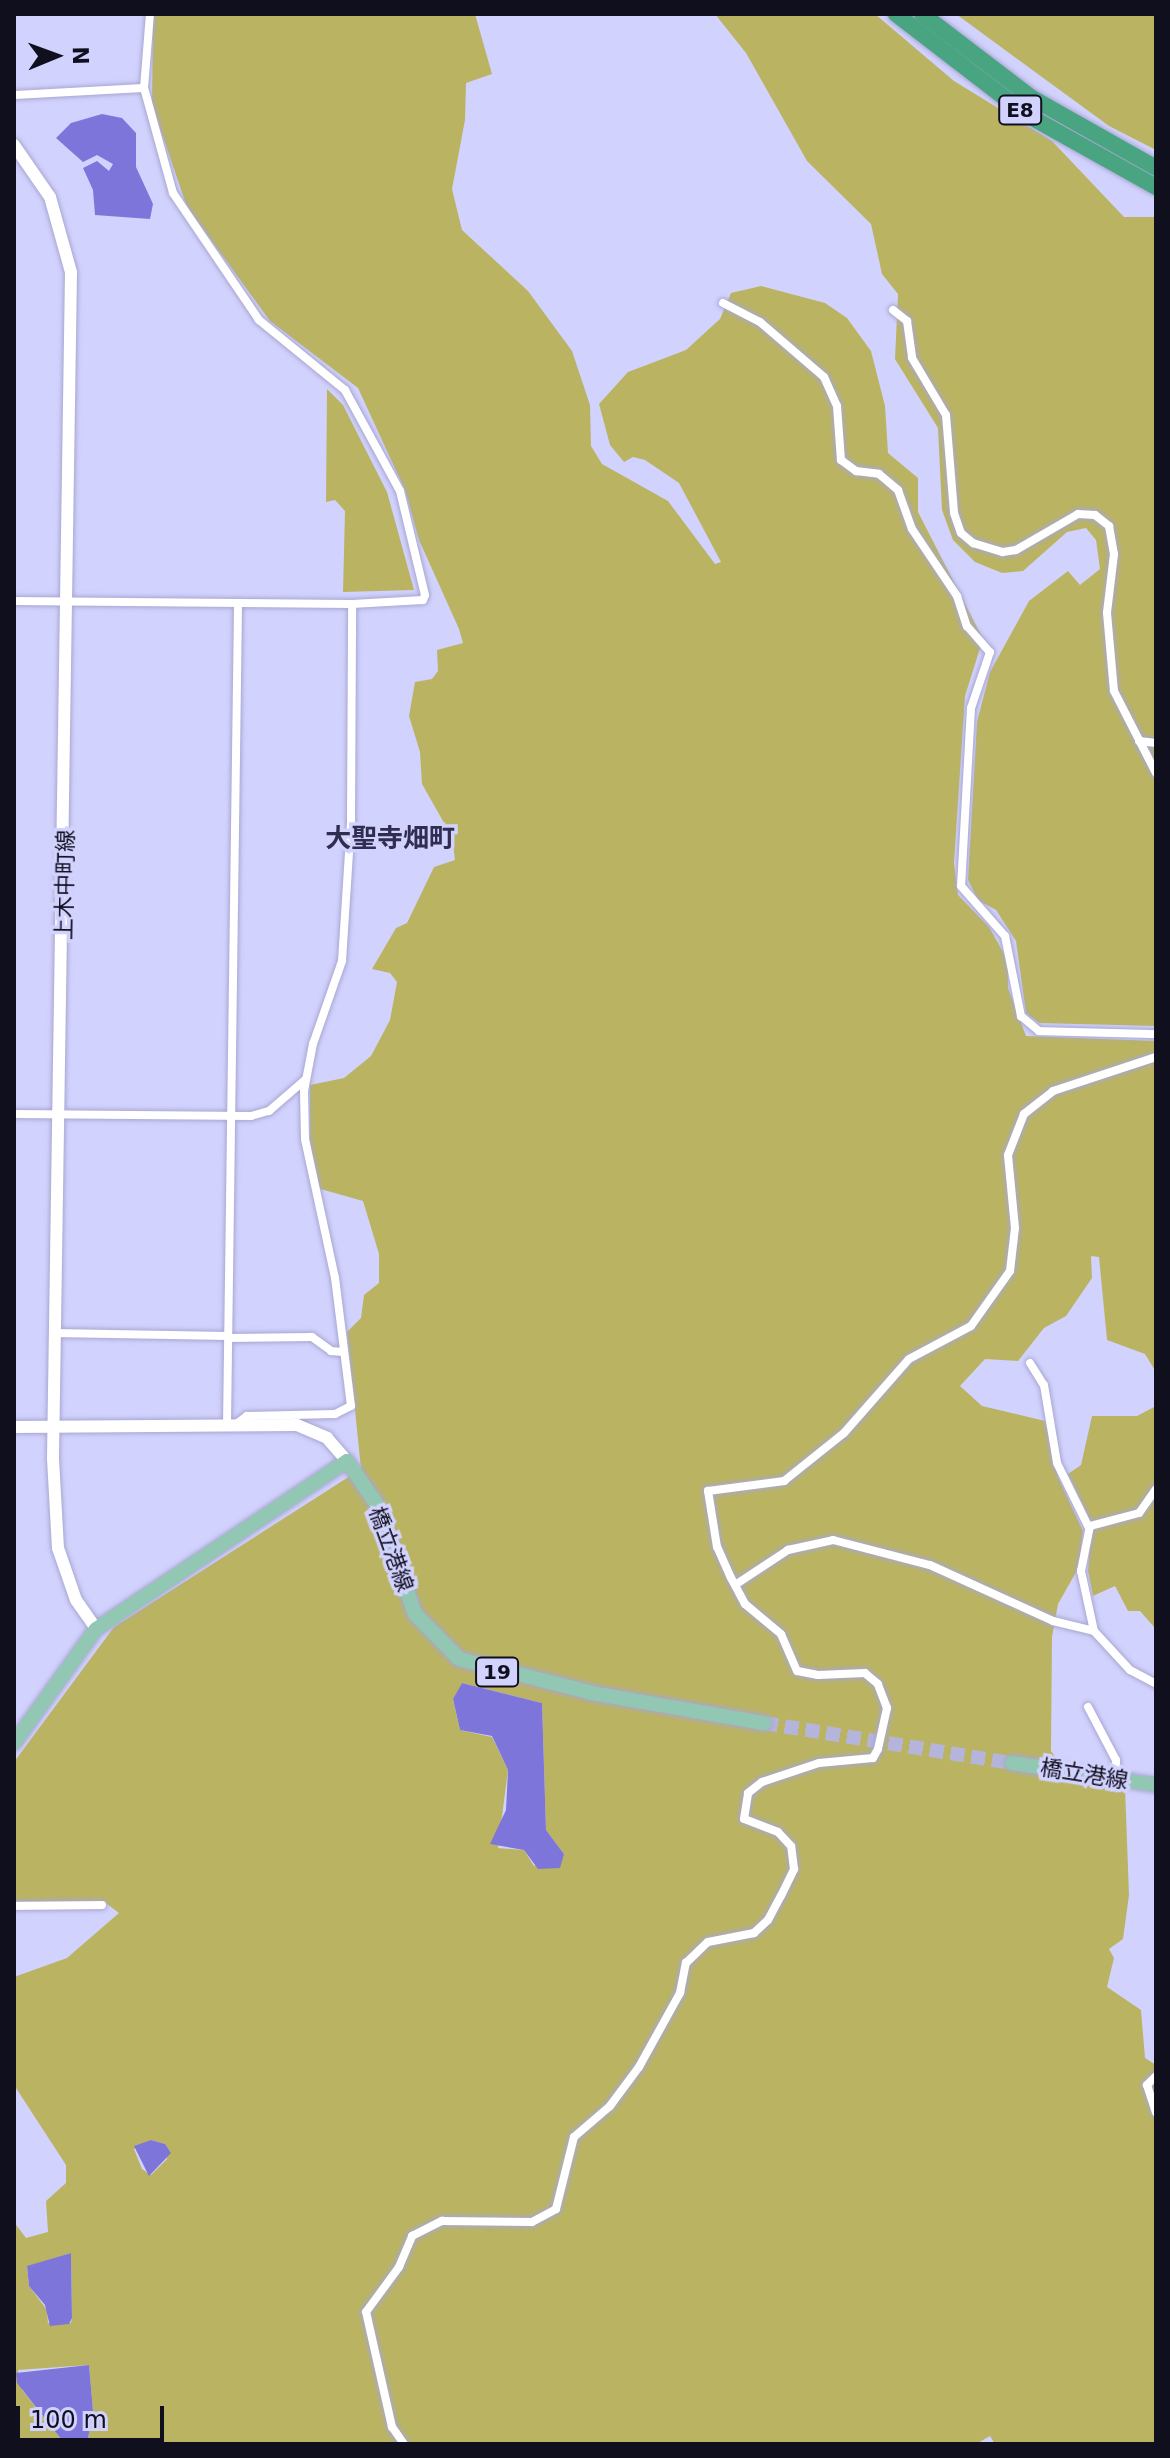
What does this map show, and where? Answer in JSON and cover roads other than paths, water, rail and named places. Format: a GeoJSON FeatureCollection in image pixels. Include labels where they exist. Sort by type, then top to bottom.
{"type":"FeatureCollection","features":[{"type":"Feature","properties":{"kind":"highway","name":"E8"},"geometry":{"type":"LineString","coordinates":[[896,14],[1027,115],[1156,187]]}},
{"type":"Feature","properties":{"kind":"highway","name":"E8"},"geometry":{"type":"LineString","coordinates":[[922,14],[1032,98],[1156,168]]}},
{"type":"Feature","properties":{"kind":"main road","name":"上木中町線"},"geometry":{"type":"LineString","coordinates":[[14,145],[57,212],[71,272],[69,601],[53,1429],[58,1548],[76,1600],[96,1629]]}},
{"type":"Feature","properties":{"kind":"main road"},"geometry":{"type":"LineString","coordinates":[[14,1427],[305,1427],[327,1438],[347,1461],[96,1629],[14,1743]]}},
{"type":"Feature","properties":{"kind":"main road","name":"橋立港線"},"geometry":{"type":"LineString","coordinates":[[347,1461],[376,1503],[415,1614],[459,1659],[592,1693],[764,1723]]}},
{"type":"Feature","properties":{"kind":"main road","name":"橋立港線"},"geometry":{"type":"LineString","coordinates":[[1012,1763],[1156,1785]]}},
{"type":"Feature","properties":{"kind":"street"},"geometry":{"type":"LineString","coordinates":[[14,601],[352,604],[423,600],[425,595],[400,491],[345,390],[259,320],[187,221],[157,144],[144,88],[150,14]]}},
{"type":"Feature","properties":{"kind":"street"},"geometry":{"type":"LineString","coordinates":[[14,95],[144,88]]}},
{"type":"Feature","properties":{"kind":"street"},"geometry":{"type":"LineString","coordinates":[[723,303],[760,322],[824,377],[837,406],[841,460],[856,471],[879,474],[898,490],[912,529],[957,596],[967,626],[990,652],[971,708],[961,886],[1005,936],[1021,1016],[1039,1031],[1156,1034]]}},
{"type":"Feature","properties":{"kind":"street"},"geometry":{"type":"LineString","coordinates":[[893,310],[907,321],[912,358],[946,415],[954,513],[961,533],[973,543],[1003,552],[1016,550],[1078,514],[1095,515],[1109,526],[1114,538],[1107,613],[1112,679],[1156,773]]}},
{"type":"Feature","properties":{"kind":"street"},"geometry":{"type":"LineString","coordinates":[[238,605],[228,1337],[231,1425],[247,1416],[347,1412],[351,1400],[335,1278],[305,1139],[306,1079],[342,961],[351,821],[352,604]]}},
{"type":"Feature","properties":{"kind":"street"},"geometry":{"type":"LineString","coordinates":[[1139,741],[1156,743]]}},
{"type":"Feature","properties":{"kind":"street"},"geometry":{"type":"LineString","coordinates":[[404,2444],[392,2427],[366,2312],[399,2267],[412,2236],[442,2221],[532,2222],[556,2209],[574,2137],[610,2106],[639,2067],[680,1993],[686,1963],[708,1942],[754,1933],[768,1920],[794,1869],[791,1846],[778,1832],[744,1819],[748,1793],[762,1782],[819,1763],[873,1758],[878,1749],[887,1708],[872,1676],[797,1671],[781,1634],[745,1604],[735,1585],[717,1547],[708,1491],[784,1481],[844,1433],[909,1359],[971,1326],[1010,1271],[1015,1228],[1008,1155],[1024,1114],[1053,1091],[1156,1057]]}},
{"type":"Feature","properties":{"kind":"street"},"geometry":{"type":"LineString","coordinates":[[14,1114],[231,1117],[269,1111],[306,1079]]}},
{"type":"Feature","properties":{"kind":"street"},"geometry":{"type":"LineString","coordinates":[[54,1333],[312,1337],[331,1351],[343,1352]]}},
{"type":"Feature","properties":{"kind":"street"},"geometry":{"type":"LineString","coordinates":[[1030,1363],[1044,1385],[1057,1463],[1089,1528],[1081,1571],[1094,1631],[1130,1670],[1156,1684]]}},
{"type":"Feature","properties":{"kind":"street"},"geometry":{"type":"LineString","coordinates":[[1089,1528],[1139,1513],[1156,1489]]}},
{"type":"Feature","properties":{"kind":"street"},"geometry":{"type":"LineString","coordinates":[[735,1585],[788,1550],[833,1540],[930,1565],[1053,1621],[1094,1631]]}},
{"type":"Feature","properties":{"kind":"street"},"geometry":{"type":"LineString","coordinates":[[1088,1707],[1116,1760],[1116,1779]]}},
{"type":"Feature","properties":{"kind":"street"},"geometry":{"type":"LineString","coordinates":[[14,1906],[102,1905]]}},
{"type":"Feature","properties":{"kind":"street"},"geometry":{"type":"LineString","coordinates":[[1156,2076],[1147,2085],[1156,2113]]}},
{"type":"Feature","properties":{"kind":"tunnel"},"geometry":{"type":"LineString","coordinates":[[764,1723],[1012,1763]]}},
{"type":"Feature","properties":{"kind":"district","name":"大聖寺畑町"},"geometry":{"type":"Point","coordinates":[390,839]}}]}
